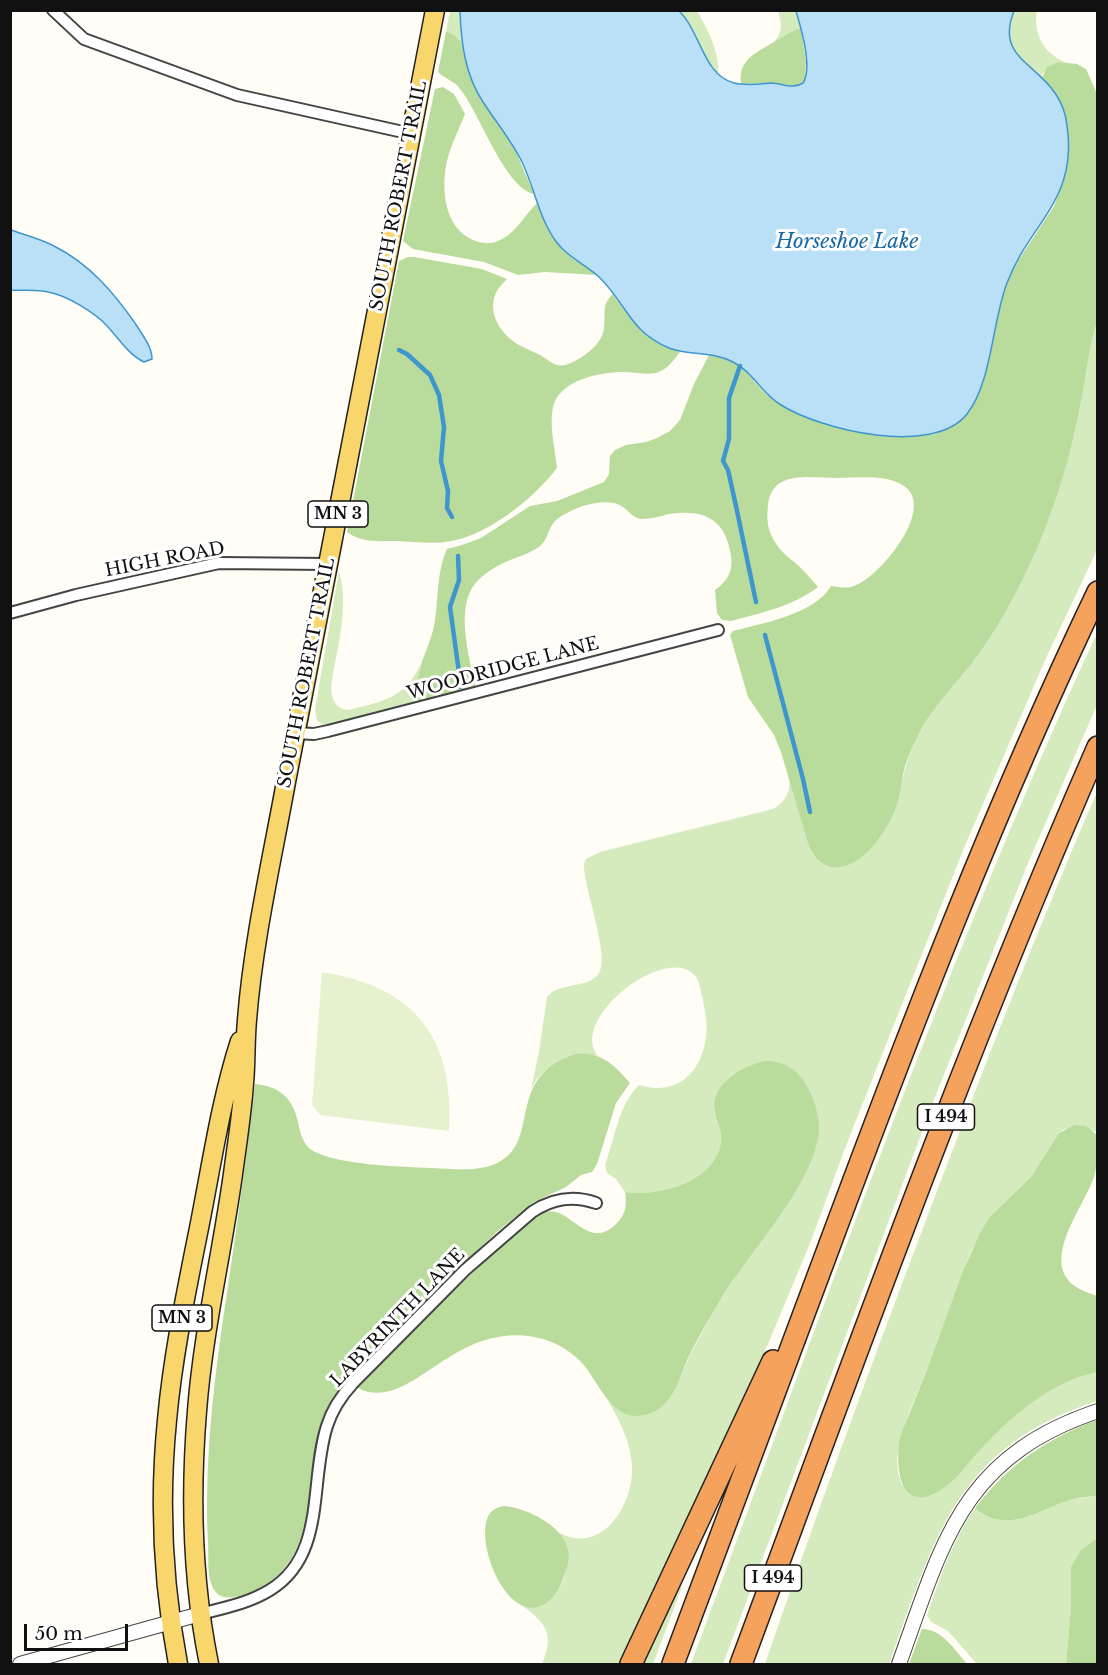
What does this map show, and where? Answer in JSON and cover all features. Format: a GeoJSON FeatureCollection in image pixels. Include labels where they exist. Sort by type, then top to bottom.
{"type":"FeatureCollection","features":[{"type":"Feature","properties":{"kind":"highway"},"geometry":{"type":"LineString","coordinates":[[673,1665],[828,1247],[963,896],[1026,748],[1098,592]]}},
{"type":"Feature","properties":{"kind":"highway","name":"I 494"},"geometry":{"type":"LineString","coordinates":[[741,1665],[968,1060],[1030,904],[1098,747]]}},
{"type":"Feature","properties":{"kind":"highway"},"geometry":{"type":"LineString","coordinates":[[631,1665],[665,1596],[749,1410],[828,1247]]}},
{"type":"Feature","properties":{"kind":"highway"},"geometry":{"type":"LineString","coordinates":[[751,1665],[805,1492]]}},
{"type":"Feature","properties":{"kind":"main road","name":"SOUTH ROBERT TRAIL"},"geometry":{"type":"LineString","coordinates":[[209,1665],[200,1614],[195,1561],[193,1498],[197,1410],[237,1147],[244,1083],[247,1019],[267,883],[435,10]]}},
{"type":"Feature","properties":{"kind":"main road","name":"SOUTH ROBERT TRAIL"},"geometry":{"type":"LineString","coordinates":[[178,1665],[166,1578],[163,1513],[164,1451],[169,1399],[180,1326],[228,1080],[247,1019]]}},
{"type":"Feature","properties":{"kind":"street"},"geometry":{"type":"LineString","coordinates":[[53,10],[84,39],[237,95],[412,134]]}},
{"type":"Feature","properties":{"kind":"street","name":"HIGH ROAD"},"geometry":{"type":"LineString","coordinates":[[10,614],[76,595],[219,563],[328,564]]}},
{"type":"Feature","properties":{"kind":"street","name":"WOODRIDGE LANE"},"geometry":{"type":"LineString","coordinates":[[295,733],[314,734],[328,731],[718,630]]}},
{"type":"Feature","properties":{"kind":"street","name":"LABYRINTH LANE"},"geometry":{"type":"LineString","coordinates":[[200,1614],[239,1604],[262,1595],[278,1585],[295,1566],[310,1534],[321,1450],[327,1427],[338,1403],[353,1383],[465,1270],[532,1212],[543,1204],[560,1199],[578,1198],[597,1203]]}},
{"type":"Feature","properties":{"kind":"street"},"geometry":{"type":"LineString","coordinates":[[898,1665],[943,1545],[975,1492],[993,1472],[1022,1447],[1065,1422],[1098,1411]]}},
{"type":"Feature","properties":{"kind":"street"},"geometry":{"type":"LineString","coordinates":[[20,1665],[200,1614]]}},
{"type":"Feature","properties":{"kind":"green space"},"geometry":{"type":"Polygon","coordinates":[[[450,11],[460,11],[463,49],[457,38],[446,31],[450,11]]]}},
{"type":"Feature","properties":{"kind":"green space"},"geometry":{"type":"Polygon","coordinates":[[[679,11],[697,11],[715,50],[718,75],[707,60],[691,26],[679,11]]]}},
{"type":"Feature","properties":{"kind":"green space"},"geometry":{"type":"Polygon","coordinates":[[[778,11],[796,11],[801,28],[774,42],[781,27],[778,11]]]}},
{"type":"Feature","properties":{"kind":"green space"},"geometry":{"type":"Polygon","coordinates":[[[1014,11],[1037,11],[1037,27],[1041,41],[1045,48],[1065,62],[1059,62],[1042,74],[1042,78],[1019,57],[1010,42],[1010,23],[1014,11]]]}},
{"type":"Feature","properties":{"kind":"green space"},"geometry":{"type":"Polygon","coordinates":[[[801,28],[806,62],[805,81],[793,87],[777,83],[741,84],[742,68],[750,58],[787,34],[801,28]]]}},
{"type":"Feature","properties":{"kind":"green space"},"geometry":{"type":"Polygon","coordinates":[[[446,31],[461,42],[475,88],[516,152],[534,194],[523,188],[503,164],[460,89],[438,72],[446,31]]]}},
{"type":"Feature","properties":{"kind":"green space"},"geometry":{"type":"Polygon","coordinates":[[[1059,62],[1077,64],[1086,69],[1098,96],[1097,322],[1073,439],[1053,507],[1023,578],[985,645],[924,724],[905,766],[895,810],[884,831],[869,850],[851,864],[841,867],[830,867],[822,863],[812,852],[781,752],[774,735],[748,697],[730,635],[733,631],[773,621],[801,610],[823,596],[831,586],[845,588],[854,586],[877,570],[901,541],[914,510],[912,496],[904,486],[897,482],[872,478],[805,477],[784,481],[776,486],[771,494],[767,511],[768,526],[772,536],[782,551],[818,587],[787,604],[731,621],[722,620],[717,613],[715,590],[729,575],[731,556],[724,533],[711,519],[703,515],[682,513],[639,519],[617,504],[603,502],[573,510],[560,517],[551,526],[546,539],[539,547],[494,568],[473,587],[467,601],[465,625],[476,688],[419,703],[417,692],[419,672],[434,626],[439,577],[447,549],[481,538],[530,506],[557,501],[604,482],[609,474],[610,456],[615,450],[657,438],[670,431],[680,420],[694,384],[709,355],[732,361],[775,401],[810,419],[875,434],[936,434],[993,331],[1012,270],[1054,206],[1065,177],[1069,149],[1066,120],[1060,100],[1042,78],[1047,67],[1059,62]]]}},
{"type":"Feature","properties":{"kind":"green space"},"geometry":{"type":"Polygon","coordinates":[[[443,87],[454,94],[465,114],[447,161],[444,183],[447,205],[455,225],[462,233],[475,241],[495,242],[512,232],[537,203],[551,234],[566,253],[597,275],[545,272],[518,275],[484,262],[413,249],[403,241],[435,89],[443,87]]]}},
{"type":"Feature","properties":{"kind":"green space"},"geometry":{"type":"Polygon","coordinates":[[[408,257],[482,269],[507,279],[498,289],[493,301],[498,324],[514,342],[555,364],[569,364],[589,352],[598,343],[604,328],[605,306],[613,294],[627,314],[649,336],[680,352],[660,372],[648,374],[623,372],[592,376],[563,390],[557,398],[552,414],[557,468],[512,512],[484,529],[456,540],[426,543],[364,540],[352,536],[347,532],[399,261],[408,257]]]}},
{"type":"Feature","properties":{"kind":"green space"},"geometry":{"type":"Polygon","coordinates":[[[1097,322],[1097,550],[1046,658],[964,848],[847,1143],[811,1241],[742,1406],[622,1664],[542,1664],[548,1644],[546,1630],[536,1617],[520,1604],[533,1606],[545,1603],[555,1595],[562,1583],[567,1556],[565,1543],[558,1532],[574,1538],[588,1538],[601,1532],[621,1511],[631,1481],[632,1466],[627,1441],[621,1424],[608,1401],[625,1413],[643,1415],[678,1383],[713,1312],[741,1267],[783,1211],[808,1166],[816,1144],[818,1114],[801,1077],[790,1067],[733,1074],[716,1097],[714,1108],[722,1142],[715,1159],[706,1170],[681,1185],[667,1189],[638,1193],[625,1192],[616,1179],[607,1173],[605,1165],[626,1103],[639,1085],[652,1088],[664,1087],[675,1085],[684,1079],[698,1062],[706,1037],[704,1006],[699,983],[691,972],[676,968],[658,970],[639,979],[621,992],[606,1008],[596,1025],[592,1041],[598,1056],[575,1057],[554,1065],[538,1078],[531,1090],[547,997],[558,989],[591,980],[597,976],[601,968],[600,940],[585,875],[586,859],[600,852],[773,809],[787,796],[789,777],[813,855],[852,863],[869,850],[890,821],[909,755],[920,731],[940,700],[976,657],[992,633],[1029,565],[1054,503],[1070,451],[1097,322]]]}},
{"type":"Feature","properties":{"kind":"green space"},"geometry":{"type":"Polygon","coordinates":[[[339,571],[343,615],[331,688],[336,704],[349,710],[391,697],[407,685],[420,665],[417,685],[419,703],[326,726],[317,721],[315,709],[339,571]]]}},
{"type":"Feature","properties":{"kind":"green space"},"geometry":{"type":"Polygon","coordinates":[[[1097,633],[1097,705],[1028,863],[935,1097],[723,1664],[691,1664],[934,1015],[1040,759],[1097,633]]]}},
{"type":"Feature","properties":{"kind":"green space"},"geometry":{"type":"Polygon","coordinates":[[[1097,792],[1097,1135],[1095,1131],[1064,1129],[1059,1133],[1031,1177],[990,1218],[971,1251],[908,1415],[897,1457],[898,1473],[902,1485],[939,1491],[1006,1423],[1040,1395],[1062,1383],[1097,1372],[1097,1401],[1049,1421],[1011,1444],[981,1471],[957,1502],[938,1537],[921,1576],[889,1664],[765,1664],[842,1446],[944,1173],[1029,954],[1097,792]]]}},
{"type":"Feature","properties":{"kind":"green space"},"geometry":{"type":"Polygon","coordinates":[[[322,972],[355,979],[382,990],[405,1004],[423,1022],[436,1044],[444,1069],[449,1098],[449,1131],[320,1115],[312,1105],[322,972]]]}},
{"type":"Feature","properties":{"kind":"green space"},"geometry":{"type":"Polygon","coordinates":[[[576,1054],[600,1057],[619,1071],[630,1083],[616,1103],[597,1164],[592,1172],[581,1175],[566,1187],[534,1202],[499,1230],[348,1379],[329,1406],[319,1430],[303,1530],[288,1564],[275,1578],[254,1591],[236,1597],[220,1596],[212,1586],[208,1568],[209,1446],[219,1350],[255,1084],[271,1087],[289,1100],[296,1114],[304,1142],[317,1153],[331,1158],[367,1164],[472,1169],[488,1167],[510,1154],[518,1141],[531,1093],[539,1078],[553,1064],[576,1054]]]}},
{"type":"Feature","properties":{"kind":"green space"},"geometry":{"type":"Polygon","coordinates":[[[765,1061],[772,1061],[791,1068],[808,1088],[819,1121],[814,1153],[793,1197],[733,1280],[688,1358],[675,1390],[661,1407],[651,1413],[638,1416],[626,1414],[609,1401],[573,1354],[543,1339],[521,1335],[498,1337],[472,1345],[416,1379],[393,1390],[381,1393],[358,1388],[469,1276],[512,1236],[541,1214],[551,1211],[560,1213],[586,1230],[595,1233],[604,1232],[615,1225],[624,1214],[625,1192],[652,1192],[696,1178],[716,1157],[721,1144],[721,1132],[714,1103],[717,1093],[722,1085],[737,1072],[765,1061]]]}},
{"type":"Feature","properties":{"kind":"green space"},"geometry":{"type":"Polygon","coordinates":[[[1075,1125],[1086,1126],[1097,1135],[1098,1151],[1090,1188],[1065,1240],[1062,1266],[1066,1277],[1072,1284],[1097,1296],[1097,1372],[1064,1383],[1034,1401],[993,1436],[957,1477],[945,1487],[925,1497],[915,1496],[907,1492],[899,1472],[900,1437],[963,1271],[989,1218],[1031,1177],[1059,1133],[1075,1125]]]}},
{"type":"Feature","properties":{"kind":"green space"},"geometry":{"type":"Polygon","coordinates":[[[1097,1420],[1097,1496],[1072,1499],[1020,1519],[997,1520],[975,1508],[1014,1466],[1029,1455],[1061,1435],[1097,1420]]]}},
{"type":"Feature","properties":{"kind":"green space"},"geometry":{"type":"Polygon","coordinates":[[[1097,1496],[1097,1538],[1081,1550],[1072,1567],[1066,1664],[977,1664],[948,1631],[931,1622],[927,1615],[942,1574],[960,1533],[975,1508],[997,1520],[1020,1519],[1068,1501],[1097,1496]]]}},
{"type":"Feature","properties":{"kind":"green space"},"geometry":{"type":"Polygon","coordinates":[[[504,1506],[522,1510],[542,1519],[559,1533],[568,1550],[567,1567],[555,1595],[535,1607],[521,1605],[508,1594],[497,1578],[490,1559],[486,1541],[486,1524],[491,1512],[504,1506]]]}},
{"type":"Feature","properties":{"kind":"green space"},"geometry":{"type":"Polygon","coordinates":[[[1097,1538],[1097,1664],[1066,1664],[1071,1607],[1071,1567],[1081,1550],[1097,1538]]]}},
{"type":"Feature","properties":{"kind":"green space"},"geometry":{"type":"Polygon","coordinates":[[[678,1586],[682,1587],[653,1664],[640,1664],[678,1586]]]}},
{"type":"Feature","properties":{"kind":"green space"},"geometry":{"type":"Polygon","coordinates":[[[922,1629],[942,1636],[967,1664],[909,1664],[922,1629]]]}},
{"type":"Feature","properties":{"kind":"water","name":"Horseshoe Lake"},"geometry":{"type":"Polygon","coordinates":[[[460,11],[679,11],[693,30],[715,71],[724,78],[739,84],[771,83],[791,86],[803,83],[807,68],[801,27],[796,11],[1014,11],[1010,38],[1014,49],[1046,82],[1060,101],[1065,113],[1068,152],[1059,193],[1016,262],[1007,283],[982,386],[967,414],[951,427],[929,434],[904,437],[848,430],[822,423],[781,405],[768,395],[746,371],[733,362],[718,356],[669,348],[645,334],[599,277],[567,253],[558,244],[546,225],[522,162],[472,81],[463,46],[460,11]]]}},
{"type":"Feature","properties":{"kind":"water"},"geometry":{"type":"Polygon","coordinates":[[[11,230],[38,239],[67,253],[101,281],[137,326],[149,346],[152,359],[144,362],[139,359],[103,322],[72,301],[43,291],[11,290],[11,230]]]}},
{"type":"Feature","properties":{"kind":"waterway"},"geometry":{"type":"LineString","coordinates":[[399,350],[407,354],[430,375],[439,395],[444,427],[441,461],[448,491],[447,508],[452,517]]}},
{"type":"Feature","properties":{"kind":"waterway"},"geometry":{"type":"LineString","coordinates":[[740,366],[729,398],[729,439],[723,461],[728,470],[756,602]]}},
{"type":"Feature","properties":{"kind":"waterway"},"geometry":{"type":"LineString","coordinates":[[458,556],[459,580],[450,607],[461,687]]}},
{"type":"Feature","properties":{"kind":"waterway"},"geometry":{"type":"LineString","coordinates":[[765,635],[810,812]]}}]}
